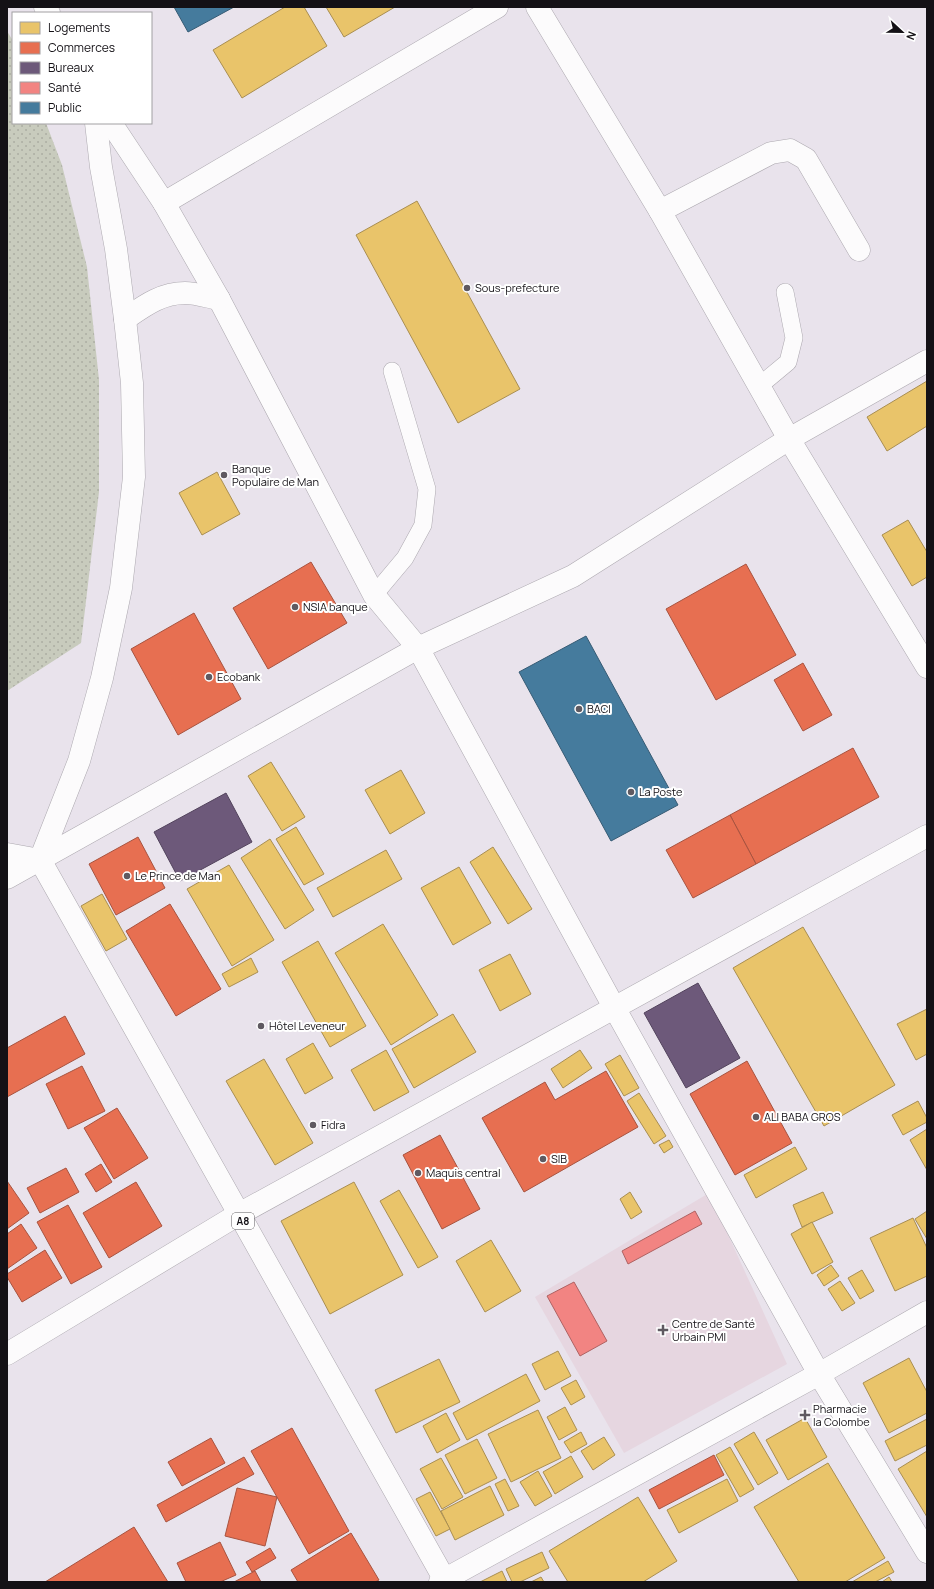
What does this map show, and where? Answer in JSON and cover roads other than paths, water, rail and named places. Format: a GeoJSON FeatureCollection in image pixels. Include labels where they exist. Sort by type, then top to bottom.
{"type":"FeatureCollection","features":[{"type":"Feature","properties":{"kind":"street"},"geometry":{"type":"LineString","coordinates":[[164,203],[496,7]]}},
{"type":"Feature","properties":{"kind":"street"},"geometry":{"type":"LineString","coordinates":[[537,7],[660,210],[758,387],[927,667]]}},
{"type":"Feature","properties":{"kind":"street"},"geometry":{"type":"LineString","coordinates":[[40,860],[79,760],[102,678],[120,588],[134,477],[132,383],[116,249],[101,167],[96,124]]}},
{"type":"Feature","properties":{"kind":"street"},"geometry":{"type":"LineString","coordinates":[[113,124],[164,203],[219,299],[374,595],[418,648],[615,1009],[819,1374],[927,1552]]}},
{"type":"Feature","properties":{"kind":"street"},"geometry":{"type":"LineString","coordinates":[[660,210],[771,154],[790,150],[806,159],[859,250]]}},
{"type":"Feature","properties":{"kind":"street"},"geometry":{"type":"LineString","coordinates":[[125,319],[148,303],[165,295],[185,293],[219,299]]}},
{"type":"Feature","properties":{"kind":"street"},"geometry":{"type":"LineString","coordinates":[[7,878],[418,648],[573,576],[789,439],[927,361]]}},
{"type":"Feature","properties":{"kind":"street"},"geometry":{"type":"LineString","coordinates":[[7,1354],[239,1214],[615,1009],[927,836]]}},
{"type":"Feature","properties":{"kind":"street"},"geometry":{"type":"LineString","coordinates":[[7,854],[40,860]]}},
{"type":"Feature","properties":{"kind":"street","name":"A8"},"geometry":{"type":"LineString","coordinates":[[40,860],[443,1581]]}},
{"type":"Feature","properties":{"kind":"street"},"geometry":{"type":"LineString","coordinates":[[443,1581],[819,1374],[927,1312]]}},
{"type":"Feature","properties":{"kind":"lane"},"geometry":{"type":"LineString","coordinates":[[758,387],[788,362],[794,338],[785,292]]}},
{"type":"Feature","properties":{"kind":"lane"},"geometry":{"type":"LineString","coordinates":[[374,595],[405,558],[423,525],[427,489],[392,371]]}},
{"type":"Feature","properties":{"kind":"place","name":"Sous-prefecture"},"geometry":{"type":"Point","coordinates":[467,288]}},
{"type":"Feature","properties":{"kind":"place","name":"Banque Populaire de Man"},"geometry":{"type":"Point","coordinates":[224,475]}},
{"type":"Feature","properties":{"kind":"place","name":"NSIA banque"},"geometry":{"type":"Point","coordinates":[295,607]}},
{"type":"Feature","properties":{"kind":"place","name":"Ecobank"},"geometry":{"type":"Point","coordinates":[209,677]}},
{"type":"Feature","properties":{"kind":"place","name":"BACI"},"geometry":{"type":"Point","coordinates":[579,709]}},
{"type":"Feature","properties":{"kind":"place","name":"La Poste"},"geometry":{"type":"Point","coordinates":[631,792]}},
{"type":"Feature","properties":{"kind":"place","name":"Le Prince de Man"},"geometry":{"type":"Point","coordinates":[127,876]}},
{"type":"Feature","properties":{"kind":"place","name":"Hôtel Leveneur"},"geometry":{"type":"Point","coordinates":[261,1026]}},
{"type":"Feature","properties":{"kind":"place","name":"ALI BABA GROS"},"geometry":{"type":"Point","coordinates":[756,1117]}},
{"type":"Feature","properties":{"kind":"place","name":"Fidra"},"geometry":{"type":"Point","coordinates":[313,1125]}},
{"type":"Feature","properties":{"kind":"place","name":"SIB"},"geometry":{"type":"Point","coordinates":[543,1159]}},
{"type":"Feature","properties":{"kind":"place","name":"Maquis central"},"geometry":{"type":"Point","coordinates":[418,1173]}},
{"type":"Feature","properties":{"kind":"place","name":"Centre de Santé Urbain PMI"},"geometry":{"type":"Point","coordinates":[663,1330]}},
{"type":"Feature","properties":{"kind":"place","name":"Pharmacie la Colombe"},"geometry":{"type":"Point","coordinates":[805,1415]}}]}
